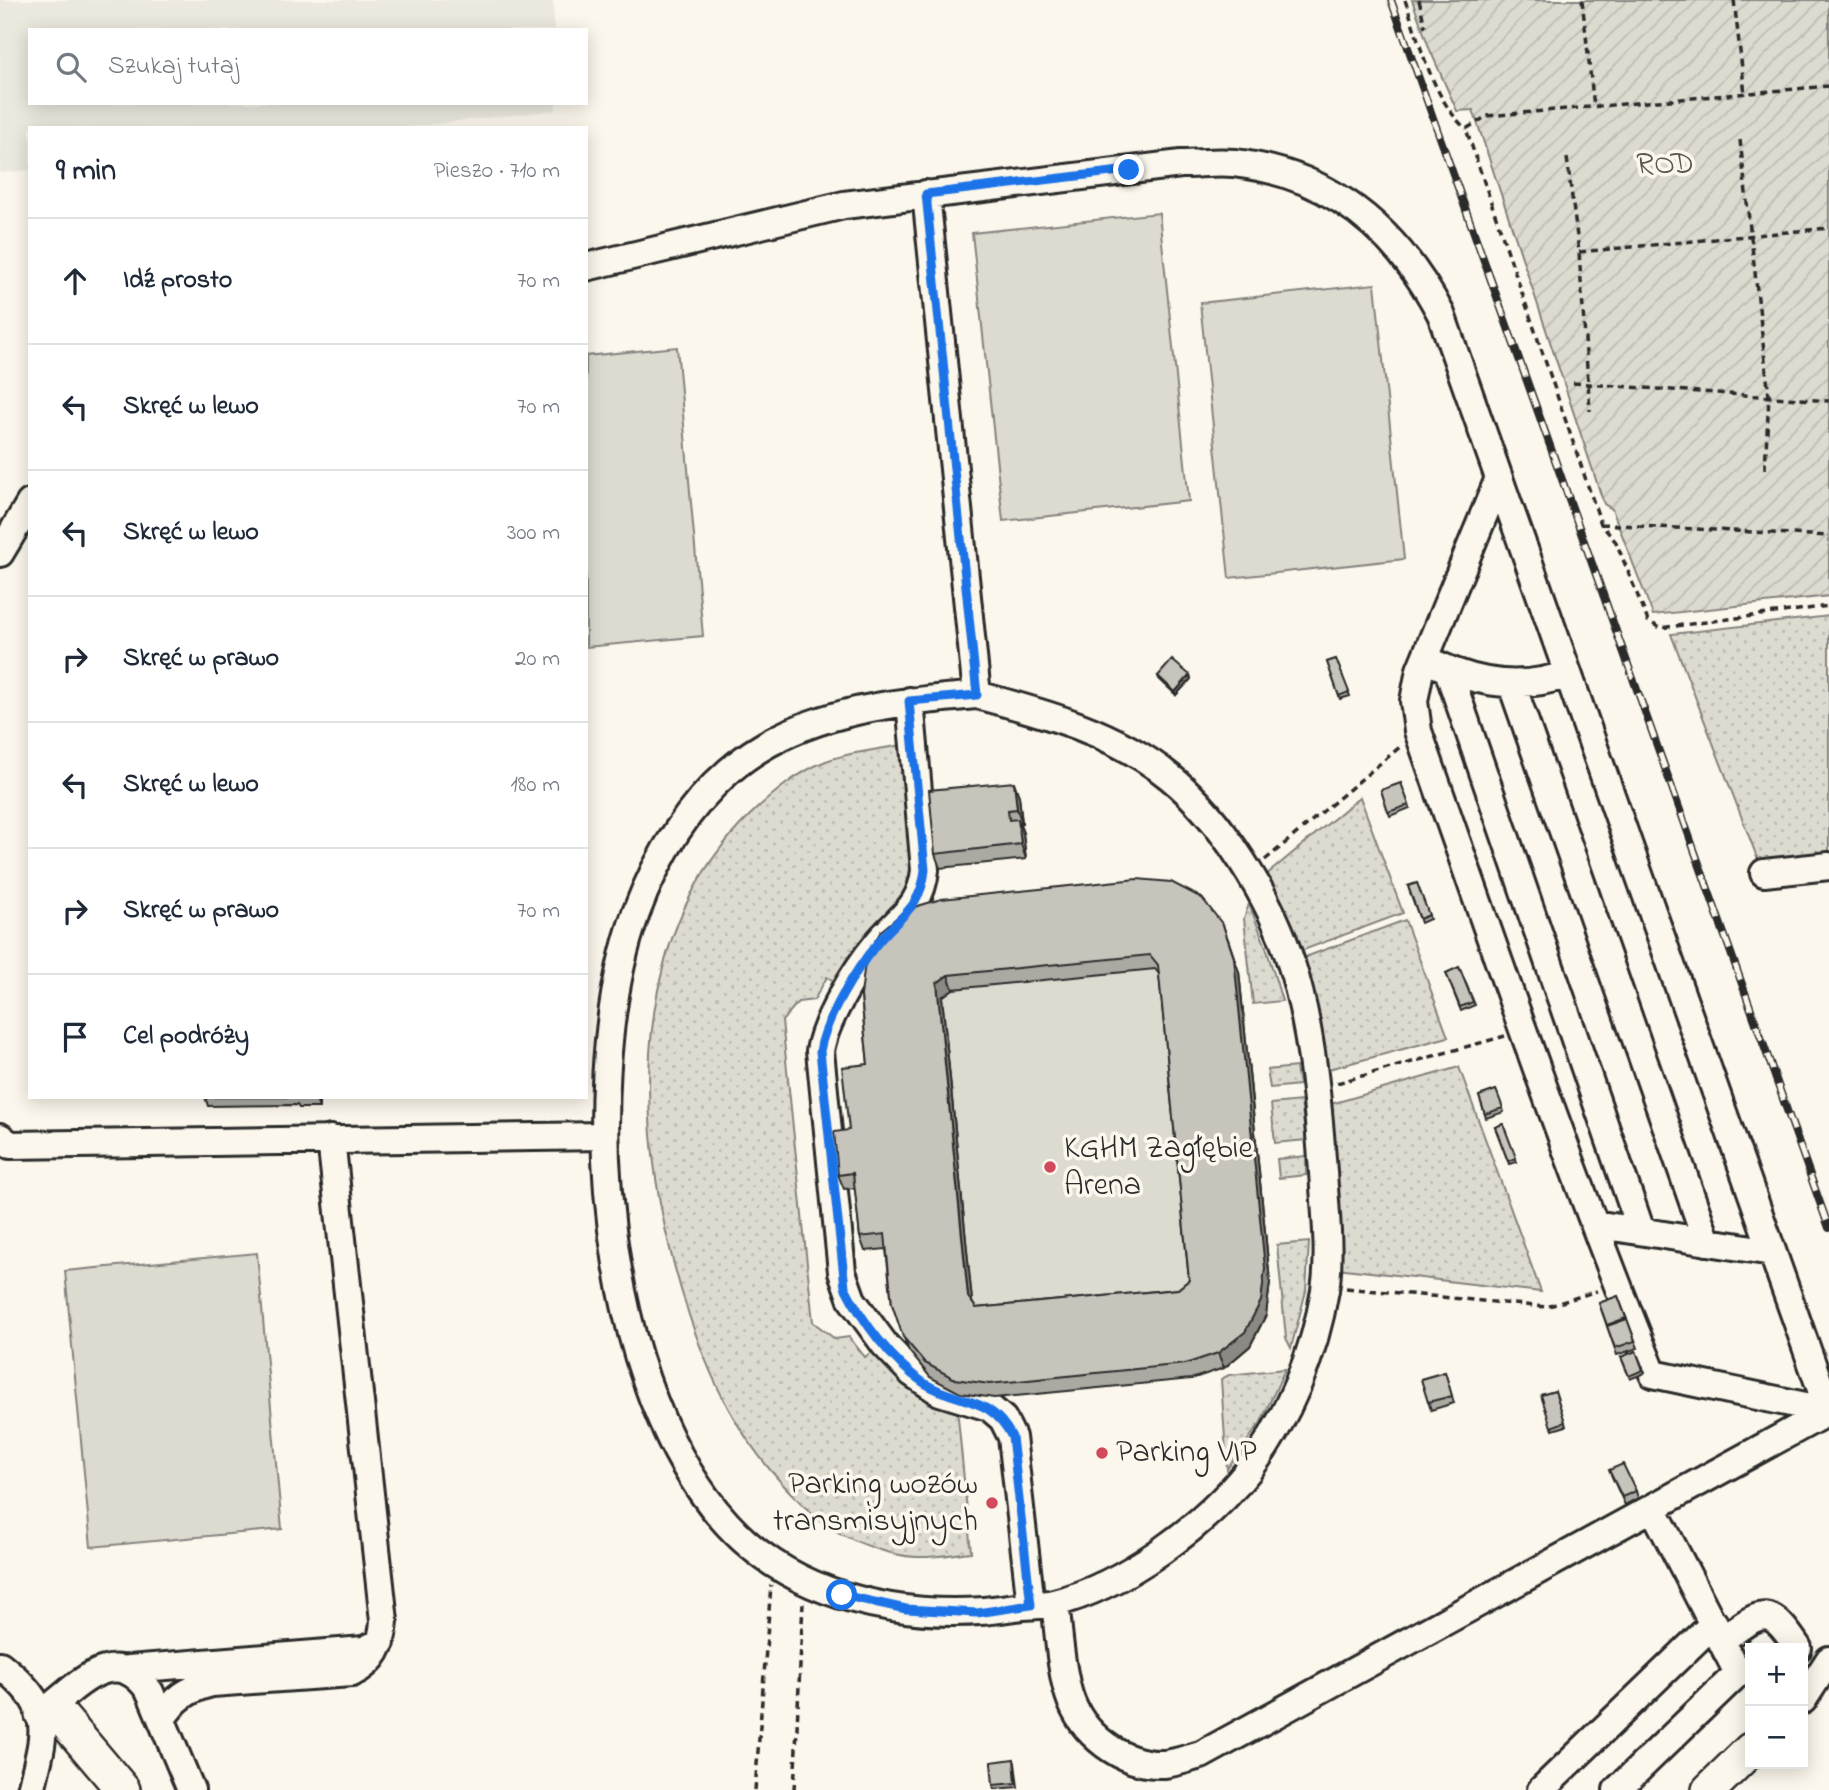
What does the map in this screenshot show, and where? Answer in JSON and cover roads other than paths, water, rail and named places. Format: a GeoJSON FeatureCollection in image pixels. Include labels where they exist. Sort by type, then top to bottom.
{"type":"FeatureCollection","features":[{"type":"Feature","properties":{"kind":"main road"},"geometry":{"type":"LineString","coordinates":[[42,1714],[63,1719],[123,1790]]}},
{"type":"Feature","properties":{"kind":"main road"},"geometry":{"type":"LineString","coordinates":[[1709,1790],[1745,1754]]}},
{"type":"Feature","properties":{"kind":"street"},"geometry":{"type":"LineString","coordinates":[[588,267],[844,205],[1194,164],[1233,163],[1277,172],[1320,187],[1360,211],[1395,244],[1422,277],[1441,314],[1829,1412]]}},
{"type":"Feature","properties":{"kind":"street"},"geometry":{"type":"LineString","coordinates":[[926,194],[977,695]]}},
{"type":"Feature","properties":{"kind":"street"},"geometry":{"type":"LineString","coordinates":[[1499,478],[1436,664],[1642,1231]]}},
{"type":"Feature","properties":{"kind":"street"},"geometry":{"type":"LineString","coordinates":[[0,553],[28,506]]}},
{"type":"Feature","properties":{"kind":"street"},"geometry":{"type":"LineString","coordinates":[[1568,674],[1543,683],[1512,685],[1477,679],[1436,664],[1420,670],[1415,701],[1418,731],[1523,1030],[1616,1284],[1653,1374],[1829,1412]]}},
{"type":"Feature","properties":{"kind":"street"},"geometry":{"type":"LineString","coordinates":[[1512,685],[1707,1242]]}},
{"type":"Feature","properties":{"kind":"street"},"geometry":{"type":"LineString","coordinates":[[977,695],[1056,716],[1105,738],[1169,776],[1217,825],[1250,873],[1291,961],[1317,1088],[1326,1286],[1306,1363],[1283,1413],[1256,1460],[1220,1506],[1165,1549],[1109,1581],[1043,1604],[977,1613],[906,1609],[842,1595],[772,1562],[711,1504],[674,1444],[649,1387],[627,1324],[608,1201],[604,1136],[612,1027],[633,920],[656,866],[689,813],[731,769],[790,730],[856,710],[909,701],[977,695]]}},
{"type":"Feature","properties":{"kind":"street"},"geometry":{"type":"LineString","coordinates":[[909,701],[925,870],[923,890],[915,904],[869,953],[827,1026],[820,1051],[842,1272],[857,1308],[912,1373],[940,1392],[989,1407],[1003,1419],[1012,1437],[1043,1604],[1069,1695],[1082,1722],[1103,1745],[1134,1761],[1164,1764],[1201,1755],[1654,1510],[1829,1412]]}},
{"type":"Feature","properties":{"kind":"street"},"geometry":{"type":"LineString","coordinates":[[1764,873],[1829,866]]}},
{"type":"Feature","properties":{"kind":"street"},"geometry":{"type":"LineString","coordinates":[[0,1137],[10,1145],[604,1136]]}},
{"type":"Feature","properties":{"kind":"street"},"geometry":{"type":"LineString","coordinates":[[162,1719],[173,1702],[191,1688],[201,1685],[352,1674],[368,1665],[388,1627],[356,1296],[331,1139]]}},
{"type":"Feature","properties":{"kind":"street"},"geometry":{"type":"LineString","coordinates":[[1594,1224],[1772,1252]]}},
{"type":"Feature","properties":{"kind":"street"},"geometry":{"type":"LineString","coordinates":[[1617,1790],[1738,1673],[1654,1510]]}},
{"type":"Feature","properties":{"kind":"street"},"geometry":{"type":"LineString","coordinates":[[1541,1790],[1718,1631],[1765,1616],[1780,1621],[1795,1643]]}},
{"type":"Feature","properties":{"kind":"street"},"geometry":{"type":"LineString","coordinates":[[42,1714],[91,1675],[110,1668],[128,1670],[365,1650],[388,1627]]}},
{"type":"Feature","properties":{"kind":"street"},"geometry":{"type":"LineString","coordinates":[[0,1665],[30,1695],[42,1714],[40,1753],[31,1790]]}},
{"type":"Feature","properties":{"kind":"street"},"geometry":{"type":"LineString","coordinates":[[128,1670],[141,1679],[150,1692],[191,1790]]}},
{"type":"Feature","properties":{"kind":"street"},"geometry":{"type":"LineString","coordinates":[[1808,1692],[1820,1672]]}},
{"type":"Feature","properties":{"kind":"street"},"geometry":{"type":"LineString","coordinates":[[1804,1706],[1820,1672]]}},
{"type":"Feature","properties":{"kind":"railway"},"geometry":{"type":"LineString","coordinates":[[1391,0],[1829,1228]]}},
{"type":"Feature","properties":{"kind":"place","name":"KGHM Zagłębie Arena"},"geometry":{"type":"Point","coordinates":[1050,1167]}},
{"type":"Feature","properties":{"kind":"place","name":"Parking VIP"},"geometry":{"type":"Point","coordinates":[1102,1453]}},
{"type":"Feature","properties":{"kind":"place","name":"Parking wozów transmisyjnych"},"geometry":{"type":"Point","coordinates":[992,1503]}},
{"type":"Feature","properties":{"kind":"park label","name":"ROD"},"geometry":{"type":"Point","coordinates":[1665,165]}}]}
